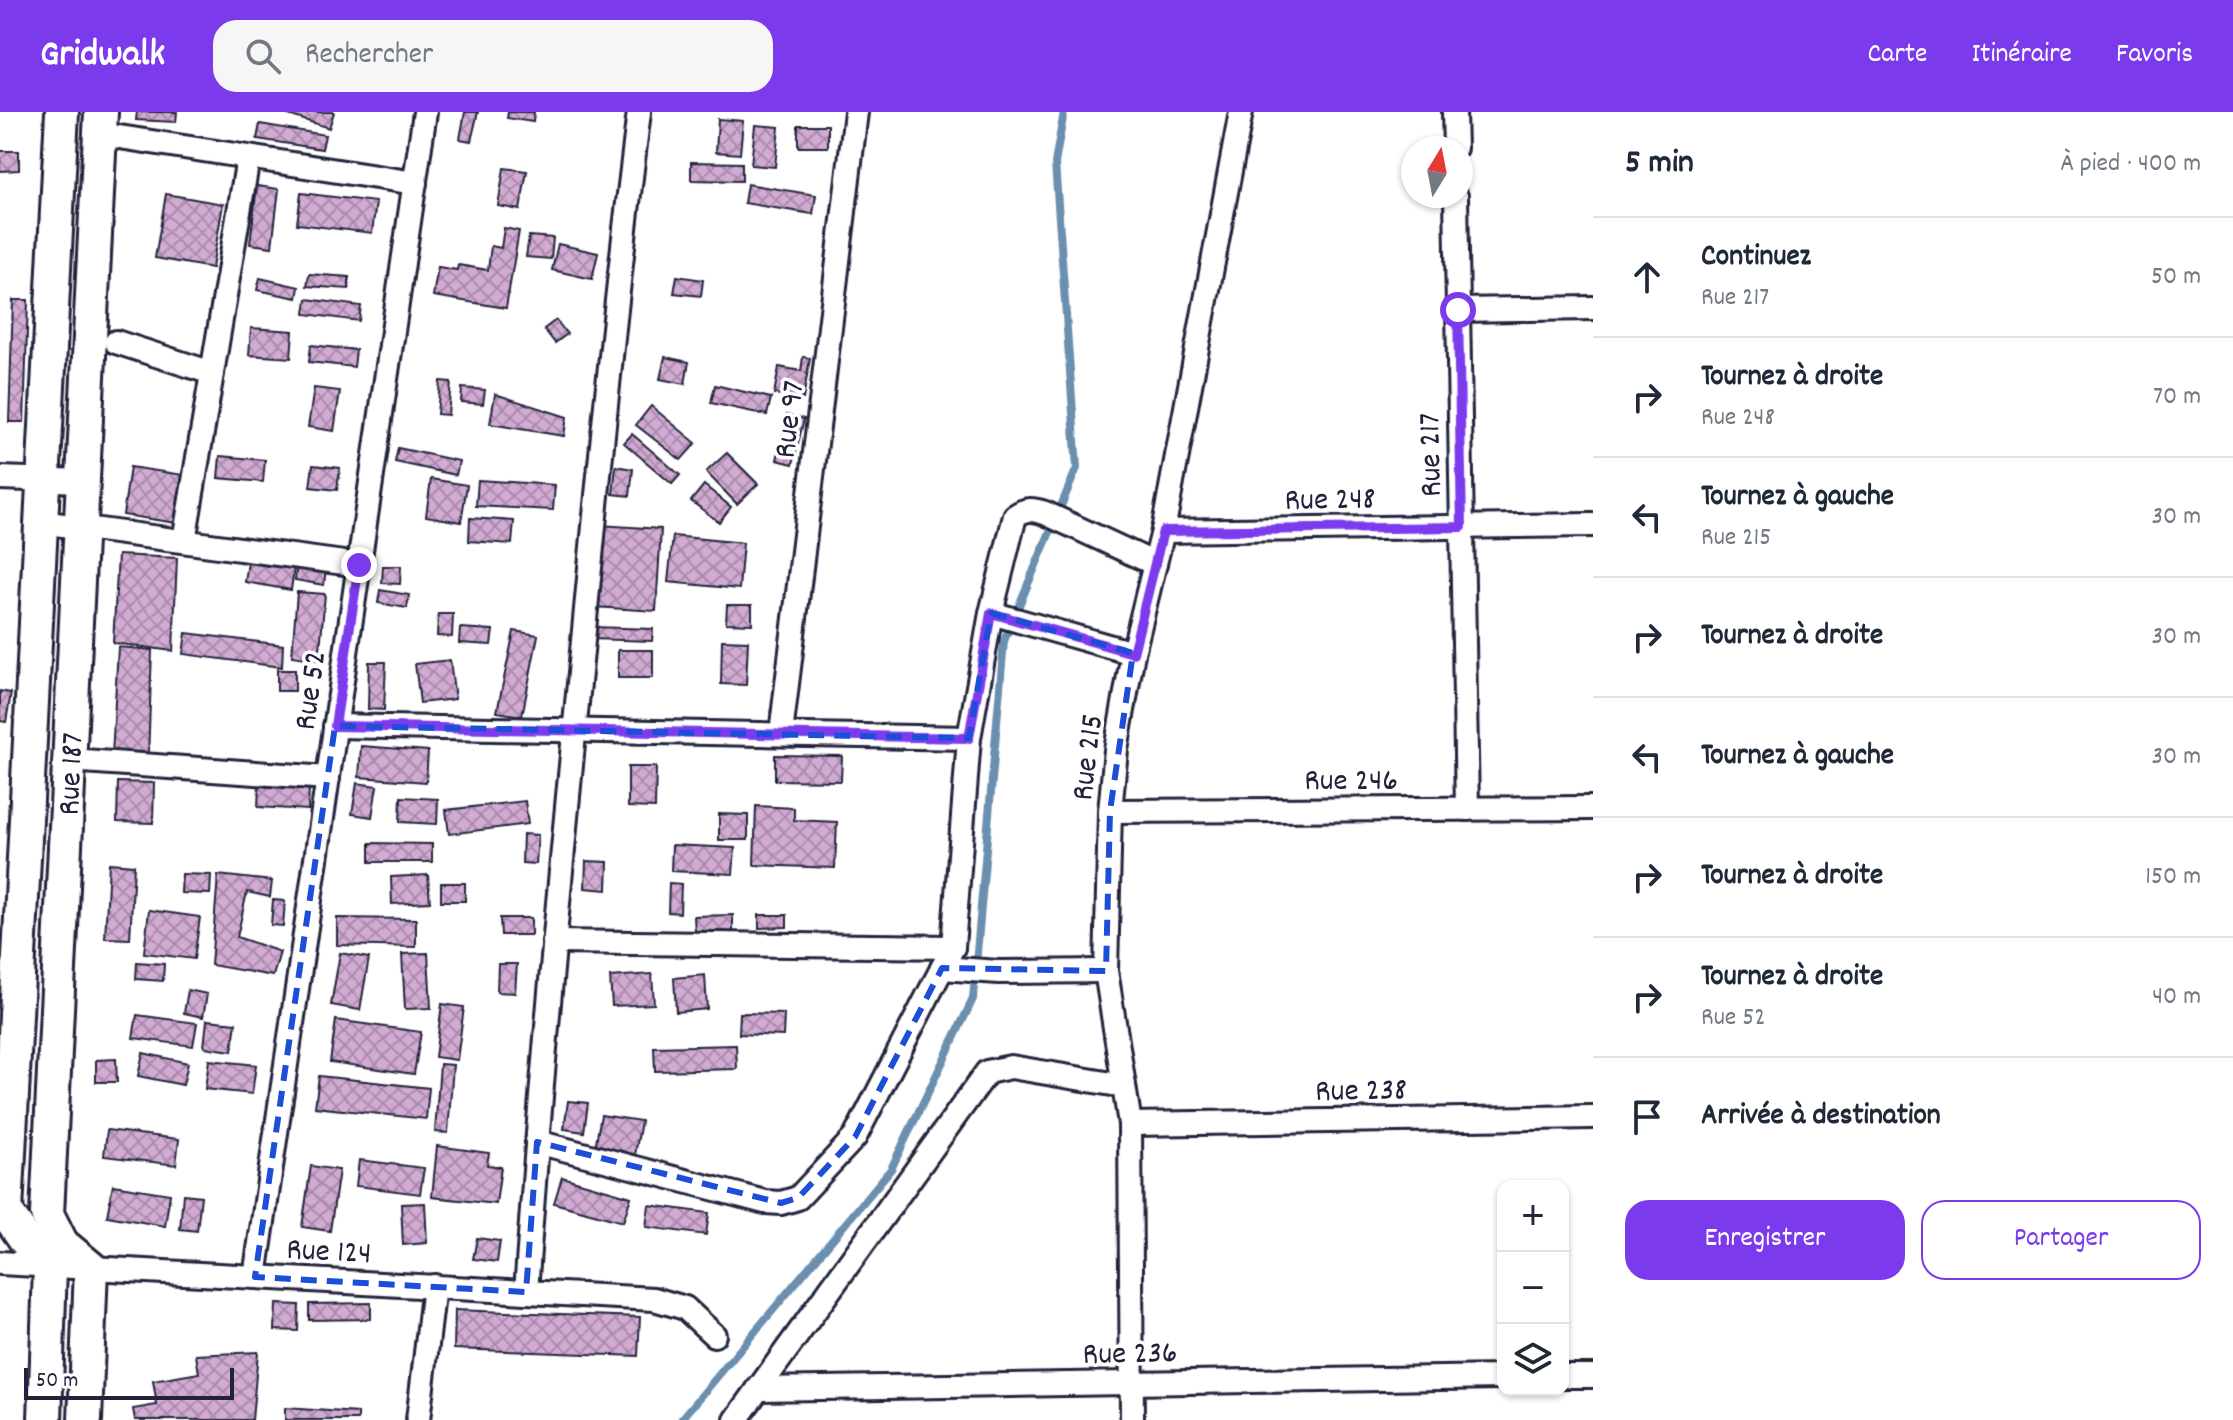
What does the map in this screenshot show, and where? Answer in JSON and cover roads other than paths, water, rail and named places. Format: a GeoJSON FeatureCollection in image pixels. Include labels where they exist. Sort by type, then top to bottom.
{"type":"FeatureCollection","features":[{"type":"Feature","properties":{"kind":"street","name":"Rue 187"},"geometry":{"type":"LineString","coordinates":[[50,1266],[29,1245],[6,1212],[62,112]]}},
{"type":"Feature","properties":{"kind":"street","name":"Rue 52"},"geometry":{"type":"LineString","coordinates":[[255,1277],[425,112]]}},
{"type":"Feature","properties":{"kind":"street"},"geometry":{"type":"LineString","coordinates":[[526,1292],[574,729],[616,297],[639,112]]}},
{"type":"Feature","properties":{"kind":"street","name":"Rue 97"},"geometry":{"type":"LineString","coordinates":[[781,734],[856,112]]}},
{"type":"Feature","properties":{"kind":"street","name":"Rue 215"},"geometry":{"type":"LineString","coordinates":[[1132,1420],[1130,1124],[1106,971],[1110,811],[1116,750],[1133,653],[1163,531],[1241,112]]}},
{"type":"Feature","properties":{"kind":"street"},"geometry":{"type":"LineString","coordinates":[[1454,112],[1455,136]]}},
{"type":"Feature","properties":{"kind":"street","name":"Rue 187"},"geometry":{"type":"LineString","coordinates":[[91,1268],[62,1244],[47,1214],[100,123]]}},
{"type":"Feature","properties":{"kind":"street"},"geometry":{"type":"LineString","coordinates":[[100,123],[248,158],[415,183]]}},
{"type":"Feature","properties":{"kind":"street"},"geometry":{"type":"LineString","coordinates":[[184,541],[248,158]]}},
{"type":"Feature","properties":{"kind":"street","name":"Rue 217"},"geometry":{"type":"LineString","coordinates":[[1456,208],[1467,809]]}},
{"type":"Feature","properties":{"kind":"street"},"geometry":{"type":"LineString","coordinates":[[1458,310],[1593,308]]}},
{"type":"Feature","properties":{"kind":"street"},"geometry":{"type":"LineString","coordinates":[[116,342],[212,373]]}},
{"type":"Feature","properties":{"kind":"street"},"geometry":{"type":"LineString","coordinates":[[0,478],[83,481]]}},
{"type":"Feature","properties":{"kind":"street"},"geometry":{"type":"LineString","coordinates":[[537,1142],[765,1202],[781,1203],[798,1198],[855,1137],[953,947],[969,738],[997,615],[1015,516],[1033,509],[1045,513],[1155,564]]}},
{"type":"Feature","properties":{"kind":"street"},"geometry":{"type":"LineString","coordinates":[[41,522],[359,565]]}},
{"type":"Feature","properties":{"kind":"street","name":"Rue 248"},"geometry":{"type":"LineString","coordinates":[[1163,531],[1593,525]]}},
{"type":"Feature","properties":{"kind":"street"},"geometry":{"type":"LineString","coordinates":[[997,615],[1133,653]]}},
{"type":"Feature","properties":{"kind":"street"},"geometry":{"type":"LineString","coordinates":[[335,726],[969,738]]}},
{"type":"Feature","properties":{"kind":"street"},"geometry":{"type":"LineString","coordinates":[[69,760],[328,778]]}},
{"type":"Feature","properties":{"kind":"street","name":"Rue 246"},"geometry":{"type":"LineString","coordinates":[[1110,811],[1593,808]]}},
{"type":"Feature","properties":{"kind":"street"},"geometry":{"type":"LineString","coordinates":[[554,942],[953,947]]}},
{"type":"Feature","properties":{"kind":"street"},"geometry":{"type":"LineString","coordinates":[[942,968],[999,972],[1106,971]]}},
{"type":"Feature","properties":{"kind":"street"},"geometry":{"type":"LineString","coordinates":[[736,1420],[987,1072],[1011,1067],[1124,1086]]}},
{"type":"Feature","properties":{"kind":"street","name":"Rue 238"},"geometry":{"type":"LineString","coordinates":[[1130,1124],[1593,1117]]}},
{"type":"Feature","properties":{"kind":"street","name":"Rue 124"},"geometry":{"type":"LineString","coordinates":[[0,1263],[654,1299],[685,1308],[714,1335]]}},
{"type":"Feature","properties":{"kind":"street"},"geometry":{"type":"LineString","coordinates":[[45,1420],[50,1266]]}},
{"type":"Feature","properties":{"kind":"street"},"geometry":{"type":"LineString","coordinates":[[85,1420],[91,1268]]}},
{"type":"Feature","properties":{"kind":"street"},"geometry":{"type":"LineString","coordinates":[[418,1420],[434,1286]]}},
{"type":"Feature","properties":{"kind":"street"},"geometry":{"type":"LineString","coordinates":[[1569,1376],[1593,1376]]}},
{"type":"Feature","properties":{"kind":"street","name":"Rue 236"},"geometry":{"type":"LineString","coordinates":[[758,1389],[1497,1377]]}},
{"type":"Feature","properties":{"kind":"waterway"},"geometry":{"type":"LineString","coordinates":[[681,1420],[891,1169],[973,999],[1004,641],[1077,468],[1055,163],[1064,112]]}}]}
